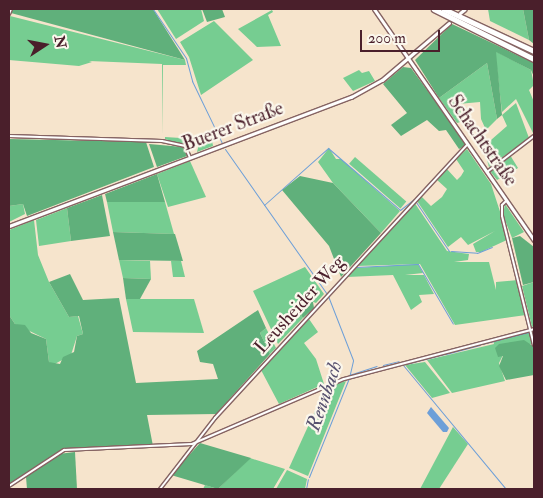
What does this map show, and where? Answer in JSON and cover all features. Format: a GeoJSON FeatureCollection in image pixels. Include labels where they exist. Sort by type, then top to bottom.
{"type":"FeatureCollection","features":[{"type":"Feature","properties":{"kind":"highway"},"geometry":{"type":"LineString","coordinates":[[434,9],[534,59]]}},
{"type":"Feature","properties":{"kind":"highway"},"geometry":{"type":"LineString","coordinates":[[444,9],[534,51]]}},
{"type":"Feature","properties":{"kind":"main road","name":"Schachtstraße"},"geometry":{"type":"LineString","coordinates":[[374,9],[534,240]]}},
{"type":"Feature","properties":{"kind":"main road"},"geometry":{"type":"LineString","coordinates":[[460,13],[465,9]]}},
{"type":"Feature","properties":{"kind":"main road","name":"Buerer Straße"},"geometry":{"type":"LineString","coordinates":[[9,226],[352,97],[382,80],[449,23]]}},
{"type":"Feature","properties":{"kind":"street"},"geometry":{"type":"LineString","coordinates":[[9,14],[11,9]]}},
{"type":"Feature","properties":{"kind":"street"},"geometry":{"type":"LineString","coordinates":[[9,136],[162,141],[184,146],[190,158]]}},
{"type":"Feature","properties":{"kind":"street"},"geometry":{"type":"LineString","coordinates":[[487,172],[534,136]]}},
{"type":"Feature","properties":{"kind":"street","name":"Leusheider Weg"},"geometry":{"type":"LineString","coordinates":[[160,489],[192,444],[384,232],[468,144]]}},
{"type":"Feature","properties":{"kind":"street"},"geometry":{"type":"LineString","coordinates":[[506,200],[502,205],[502,216],[534,345]]}},
{"type":"Feature","properties":{"kind":"street"},"geometry":{"type":"LineString","coordinates":[[9,486],[64,450],[192,444],[337,382],[534,329]]}},
{"type":"Feature","properties":{"kind":"green space"},"geometry":{"type":"Polygon","coordinates":[[[13,9],[153,9],[185,60],[11,13],[13,9]]]}},
{"type":"Feature","properties":{"kind":"green space"},"geometry":{"type":"Polygon","coordinates":[[[157,9],[201,9],[204,21],[176,39],[157,9]]]}},
{"type":"Feature","properties":{"kind":"green space"},"geometry":{"type":"Polygon","coordinates":[[[202,9],[222,9],[225,17],[207,22],[202,9]]]}},
{"type":"Feature","properties":{"kind":"green space"},"geometry":{"type":"Polygon","coordinates":[[[488,9],[523,9],[529,40],[490,21],[488,9]]]}},
{"type":"Feature","properties":{"kind":"green space"},"geometry":{"type":"Polygon","coordinates":[[[523,9],[534,9],[534,44],[529,40],[523,9]]]}},
{"type":"Feature","properties":{"kind":"green space"},"geometry":{"type":"Polygon","coordinates":[[[272,10],[273,12],[268,15],[281,46],[257,47],[238,29],[272,10]]]}},
{"type":"Feature","properties":{"kind":"green space"},"geometry":{"type":"Polygon","coordinates":[[[10,16],[185,60],[186,65],[163,65],[163,136],[162,64],[89,61],[92,62],[79,66],[9,60],[10,16]]]}},
{"type":"Feature","properties":{"kind":"green space"},"geometry":{"type":"Polygon","coordinates":[[[214,21],[253,60],[201,95],[189,57],[180,42],[214,21]]]}},
{"type":"Feature","properties":{"kind":"green space"},"geometry":{"type":"Polygon","coordinates":[[[452,24],[534,63],[534,77],[531,70],[496,52],[502,115],[497,119],[487,63],[439,98],[415,60],[452,24]]]}},
{"type":"Feature","properties":{"kind":"green space"},"geometry":{"type":"Polygon","coordinates":[[[495,51],[531,70],[534,85],[529,90],[534,102],[534,135],[516,99],[502,112],[495,51]]]}},
{"type":"Feature","properties":{"kind":"green space"},"geometry":{"type":"Polygon","coordinates":[[[487,63],[497,119],[486,130],[481,119],[480,102],[458,104],[464,121],[457,123],[439,98],[487,63]]]}},
{"type":"Feature","properties":{"kind":"green space"},"geometry":{"type":"Polygon","coordinates":[[[403,67],[411,68],[467,145],[459,149],[446,130],[439,131],[427,120],[401,136],[391,125],[407,113],[383,84],[403,67]]]}},
{"type":"Feature","properties":{"kind":"green space"},"geometry":{"type":"Polygon","coordinates":[[[359,70],[362,73],[369,71],[375,81],[353,91],[343,78],[359,70]]]}},
{"type":"Feature","properties":{"kind":"green space"},"geometry":{"type":"Polygon","coordinates":[[[516,103],[529,138],[489,167],[483,147],[507,126],[502,115],[516,103]]]}},
{"type":"Feature","properties":{"kind":"green space"},"geometry":{"type":"Polygon","coordinates":[[[165,137],[212,140],[213,146],[197,152],[199,144],[191,142],[189,147],[165,139],[165,137]]]}},
{"type":"Feature","properties":{"kind":"green space"},"geometry":{"type":"Polygon","coordinates":[[[9,139],[146,142],[154,167],[27,216],[23,204],[9,206],[9,139]]]}},
{"type":"Feature","properties":{"kind":"green space"},"geometry":{"type":"Polygon","coordinates":[[[149,144],[183,147],[187,156],[157,167],[149,144]]]}},
{"type":"Feature","properties":{"kind":"green space"},"geometry":{"type":"Polygon","coordinates":[[[329,148],[336,159],[341,159],[400,211],[381,233],[333,183],[318,162],[329,148]]]}},
{"type":"Feature","properties":{"kind":"green space"},"geometry":{"type":"Polygon","coordinates":[[[467,149],[491,184],[509,239],[481,252],[476,252],[473,244],[495,231],[468,245],[461,237],[448,247],[417,201],[421,196],[431,206],[442,197],[447,189],[436,179],[446,168],[457,180],[464,171],[456,159],[467,149]]]}},
{"type":"Feature","properties":{"kind":"green space"},"geometry":{"type":"Polygon","coordinates":[[[510,155],[518,168],[497,180],[490,171],[510,155]]]}},
{"type":"Feature","properties":{"kind":"green space"},"geometry":{"type":"Polygon","coordinates":[[[355,157],[406,202],[400,208],[349,164],[355,157]]]}},
{"type":"Feature","properties":{"kind":"green space"},"geometry":{"type":"Polygon","coordinates":[[[190,161],[206,197],[168,207],[157,174],[190,161]]]}},
{"type":"Feature","properties":{"kind":"green space"},"geometry":{"type":"Polygon","coordinates":[[[157,174],[165,202],[107,202],[105,194],[157,174]]]}},
{"type":"Feature","properties":{"kind":"green space"},"geometry":{"type":"Polygon","coordinates":[[[300,176],[333,183],[381,233],[341,277],[329,246],[282,190],[300,176]]]}},
{"type":"Feature","properties":{"kind":"green space"},"geometry":{"type":"Polygon","coordinates":[[[102,195],[110,236],[71,241],[67,208],[102,195]]]}},
{"type":"Feature","properties":{"kind":"green space"},"geometry":{"type":"Polygon","coordinates":[[[107,202],[165,202],[174,234],[113,232],[107,202]]]}},
{"type":"Feature","properties":{"kind":"green space"},"geometry":{"type":"Polygon","coordinates":[[[414,202],[447,251],[469,254],[468,260],[454,262],[489,262],[496,290],[496,282],[518,280],[526,315],[455,325],[420,264],[356,266],[414,202]]]}},
{"type":"Feature","properties":{"kind":"green space"},"geometry":{"type":"Polygon","coordinates":[[[23,204],[25,214],[9,222],[9,206],[23,204]]]}},
{"type":"Feature","properties":{"kind":"green space"},"geometry":{"type":"Polygon","coordinates":[[[505,204],[524,232],[512,238],[503,215],[505,204]]]}},
{"type":"Feature","properties":{"kind":"green space"},"geometry":{"type":"Polygon","coordinates":[[[67,208],[71,241],[39,246],[36,220],[67,208]]]}},
{"type":"Feature","properties":{"kind":"green space"},"geometry":{"type":"Polygon","coordinates":[[[34,220],[38,255],[49,282],[69,317],[78,316],[83,334],[77,336],[71,355],[53,365],[49,362],[46,339],[15,324],[9,315],[9,230],[34,220]]]}},
{"type":"Feature","properties":{"kind":"green space"},"geometry":{"type":"Polygon","coordinates":[[[113,232],[175,234],[183,261],[119,260],[113,232]]]}},
{"type":"Feature","properties":{"kind":"green space"},"geometry":{"type":"Polygon","coordinates":[[[520,236],[534,247],[534,282],[523,285],[512,238],[520,236]]]}},
{"type":"Feature","properties":{"kind":"green space"},"geometry":{"type":"Polygon","coordinates":[[[119,260],[150,261],[151,279],[123,278],[119,260]]]}},
{"type":"Feature","properties":{"kind":"green space"},"geometry":{"type":"Polygon","coordinates":[[[171,261],[181,261],[185,277],[173,277],[171,261]]]}},
{"type":"Feature","properties":{"kind":"green space"},"geometry":{"type":"Polygon","coordinates":[[[418,264],[423,273],[405,275],[424,275],[434,294],[419,295],[422,302],[411,310],[393,275],[347,277],[356,268],[418,264]]]}},
{"type":"Feature","properties":{"kind":"green space"},"geometry":{"type":"Polygon","coordinates":[[[305,267],[324,294],[316,303],[306,299],[294,305],[303,318],[278,344],[253,291],[305,267]]]}},
{"type":"Feature","properties":{"kind":"green space"},"geometry":{"type":"Polygon","coordinates":[[[70,274],[83,300],[119,298],[136,383],[218,379],[213,364],[200,362],[197,351],[258,310],[266,328],[260,333],[270,354],[216,414],[147,415],[153,446],[64,450],[9,486],[9,315],[15,324],[25,325],[31,333],[46,339],[49,362],[60,364],[63,357],[74,352],[77,336],[83,334],[79,316],[69,317],[49,282],[70,274]]]}},
{"type":"Feature","properties":{"kind":"green space"},"geometry":{"type":"Polygon","coordinates":[[[123,278],[151,279],[140,299],[126,299],[123,278]]]}},
{"type":"Feature","properties":{"kind":"green space"},"geometry":{"type":"Polygon","coordinates":[[[534,282],[534,326],[532,327],[522,286],[534,282]]]}},
{"type":"Feature","properties":{"kind":"green space"},"geometry":{"type":"Polygon","coordinates":[[[126,299],[194,299],[204,333],[133,332],[126,299]]]}},
{"type":"Feature","properties":{"kind":"green space"},"geometry":{"type":"Polygon","coordinates":[[[306,299],[313,302],[314,308],[303,318],[294,305],[306,299]]]}},
{"type":"Feature","properties":{"kind":"green space"},"geometry":{"type":"Polygon","coordinates":[[[309,319],[318,332],[304,343],[316,359],[324,384],[279,404],[261,370],[309,319]]]}},
{"type":"Feature","properties":{"kind":"green space"},"geometry":{"type":"Polygon","coordinates":[[[266,328],[276,348],[270,354],[260,333],[266,328]]]}},
{"type":"Feature","properties":{"kind":"green space"},"geometry":{"type":"Polygon","coordinates":[[[529,331],[533,343],[503,355],[499,363],[505,381],[452,393],[427,360],[494,344],[493,340],[529,331]]]}},
{"type":"Feature","properties":{"kind":"green space"},"geometry":{"type":"Polygon","coordinates":[[[524,340],[533,346],[534,375],[506,380],[499,366],[503,356],[498,357],[495,348],[499,344],[524,340]]]}},
{"type":"Feature","properties":{"kind":"green space"},"geometry":{"type":"Polygon","coordinates":[[[425,362],[450,393],[432,398],[405,365],[425,362]]]}},
{"type":"Feature","properties":{"kind":"green space"},"geometry":{"type":"Polygon","coordinates":[[[346,381],[308,476],[289,468],[326,387],[346,381]]]}},
{"type":"Feature","properties":{"kind":"green space"},"geometry":{"type":"Polygon","coordinates":[[[453,427],[468,444],[439,489],[420,489],[453,427]]]}},
{"type":"Feature","properties":{"kind":"green space"},"geometry":{"type":"Polygon","coordinates":[[[200,443],[251,458],[218,489],[171,475],[200,443]]]}},
{"type":"Feature","properties":{"kind":"green space"},"geometry":{"type":"Polygon","coordinates":[[[75,452],[77,489],[27,489],[26,477],[31,472],[58,454],[75,452]]]}},
{"type":"Feature","properties":{"kind":"green space"},"geometry":{"type":"Polygon","coordinates":[[[250,458],[285,469],[273,489],[218,489],[250,458]]]}},
{"type":"Feature","properties":{"kind":"green space"},"geometry":{"type":"Polygon","coordinates":[[[287,470],[307,479],[305,489],[276,489],[287,470]]]}},
{"type":"Feature","properties":{"kind":"green space"},"geometry":{"type":"Polygon","coordinates":[[[205,485],[218,489],[203,489],[205,485]]]}},
{"type":"Feature","properties":{"kind":"water"},"geometry":{"type":"Polygon","coordinates":[[[431,407],[449,428],[447,432],[443,432],[427,413],[431,407]]]}},
{"type":"Feature","properties":{"kind":"waterway","name":"Rennbach"},"geometry":{"type":"LineString","coordinates":[[153,9],[186,58],[192,81],[222,143]]}},
{"type":"Feature","properties":{"kind":"waterway"},"geometry":{"type":"LineString","coordinates":[[264,205],[328,148],[400,210],[414,199]]}},
{"type":"Feature","properties":{"kind":"waterway","name":"Rennbach"},"geometry":{"type":"LineString","coordinates":[[225,149],[327,294]]}},
{"type":"Feature","properties":{"kind":"waterway"},"geometry":{"type":"LineString","coordinates":[[416,202],[449,251]]}},
{"type":"Feature","properties":{"kind":"waterway"},"geometry":{"type":"LineString","coordinates":[[451,251],[477,253],[492,247]]}},
{"type":"Feature","properties":{"kind":"waterway"},"geometry":{"type":"LineString","coordinates":[[356,267],[418,264],[453,324]]}},
{"type":"Feature","properties":{"kind":"waterway","name":"Rennbach"},"geometry":{"type":"LineString","coordinates":[[309,477],[349,378],[353,360],[328,296]]}},
{"type":"Feature","properties":{"kind":"waterway"},"geometry":{"type":"LineString","coordinates":[[533,331],[534,335]]}},
{"type":"Feature","properties":{"kind":"waterway"},"geometry":{"type":"LineString","coordinates":[[482,344],[529,332]]}},
{"type":"Feature","properties":{"kind":"waterway"},"geometry":{"type":"LineString","coordinates":[[446,354],[480,345]]}},
{"type":"Feature","properties":{"kind":"waterway"},"geometry":{"type":"LineString","coordinates":[[406,364],[445,354]]}},
{"type":"Feature","properties":{"kind":"waterway"},"geometry":{"type":"LineString","coordinates":[[383,365],[399,361]]}},
{"type":"Feature","properties":{"kind":"waterway"},"geometry":{"type":"LineString","coordinates":[[403,365],[506,489]]}},
{"type":"Feature","properties":{"kind":"waterway"},"geometry":{"type":"LineString","coordinates":[[349,375],[377,366]]}},
{"type":"Feature","properties":{"kind":"waterway"},"geometry":{"type":"LineString","coordinates":[[306,489],[308,479]]}}]}
